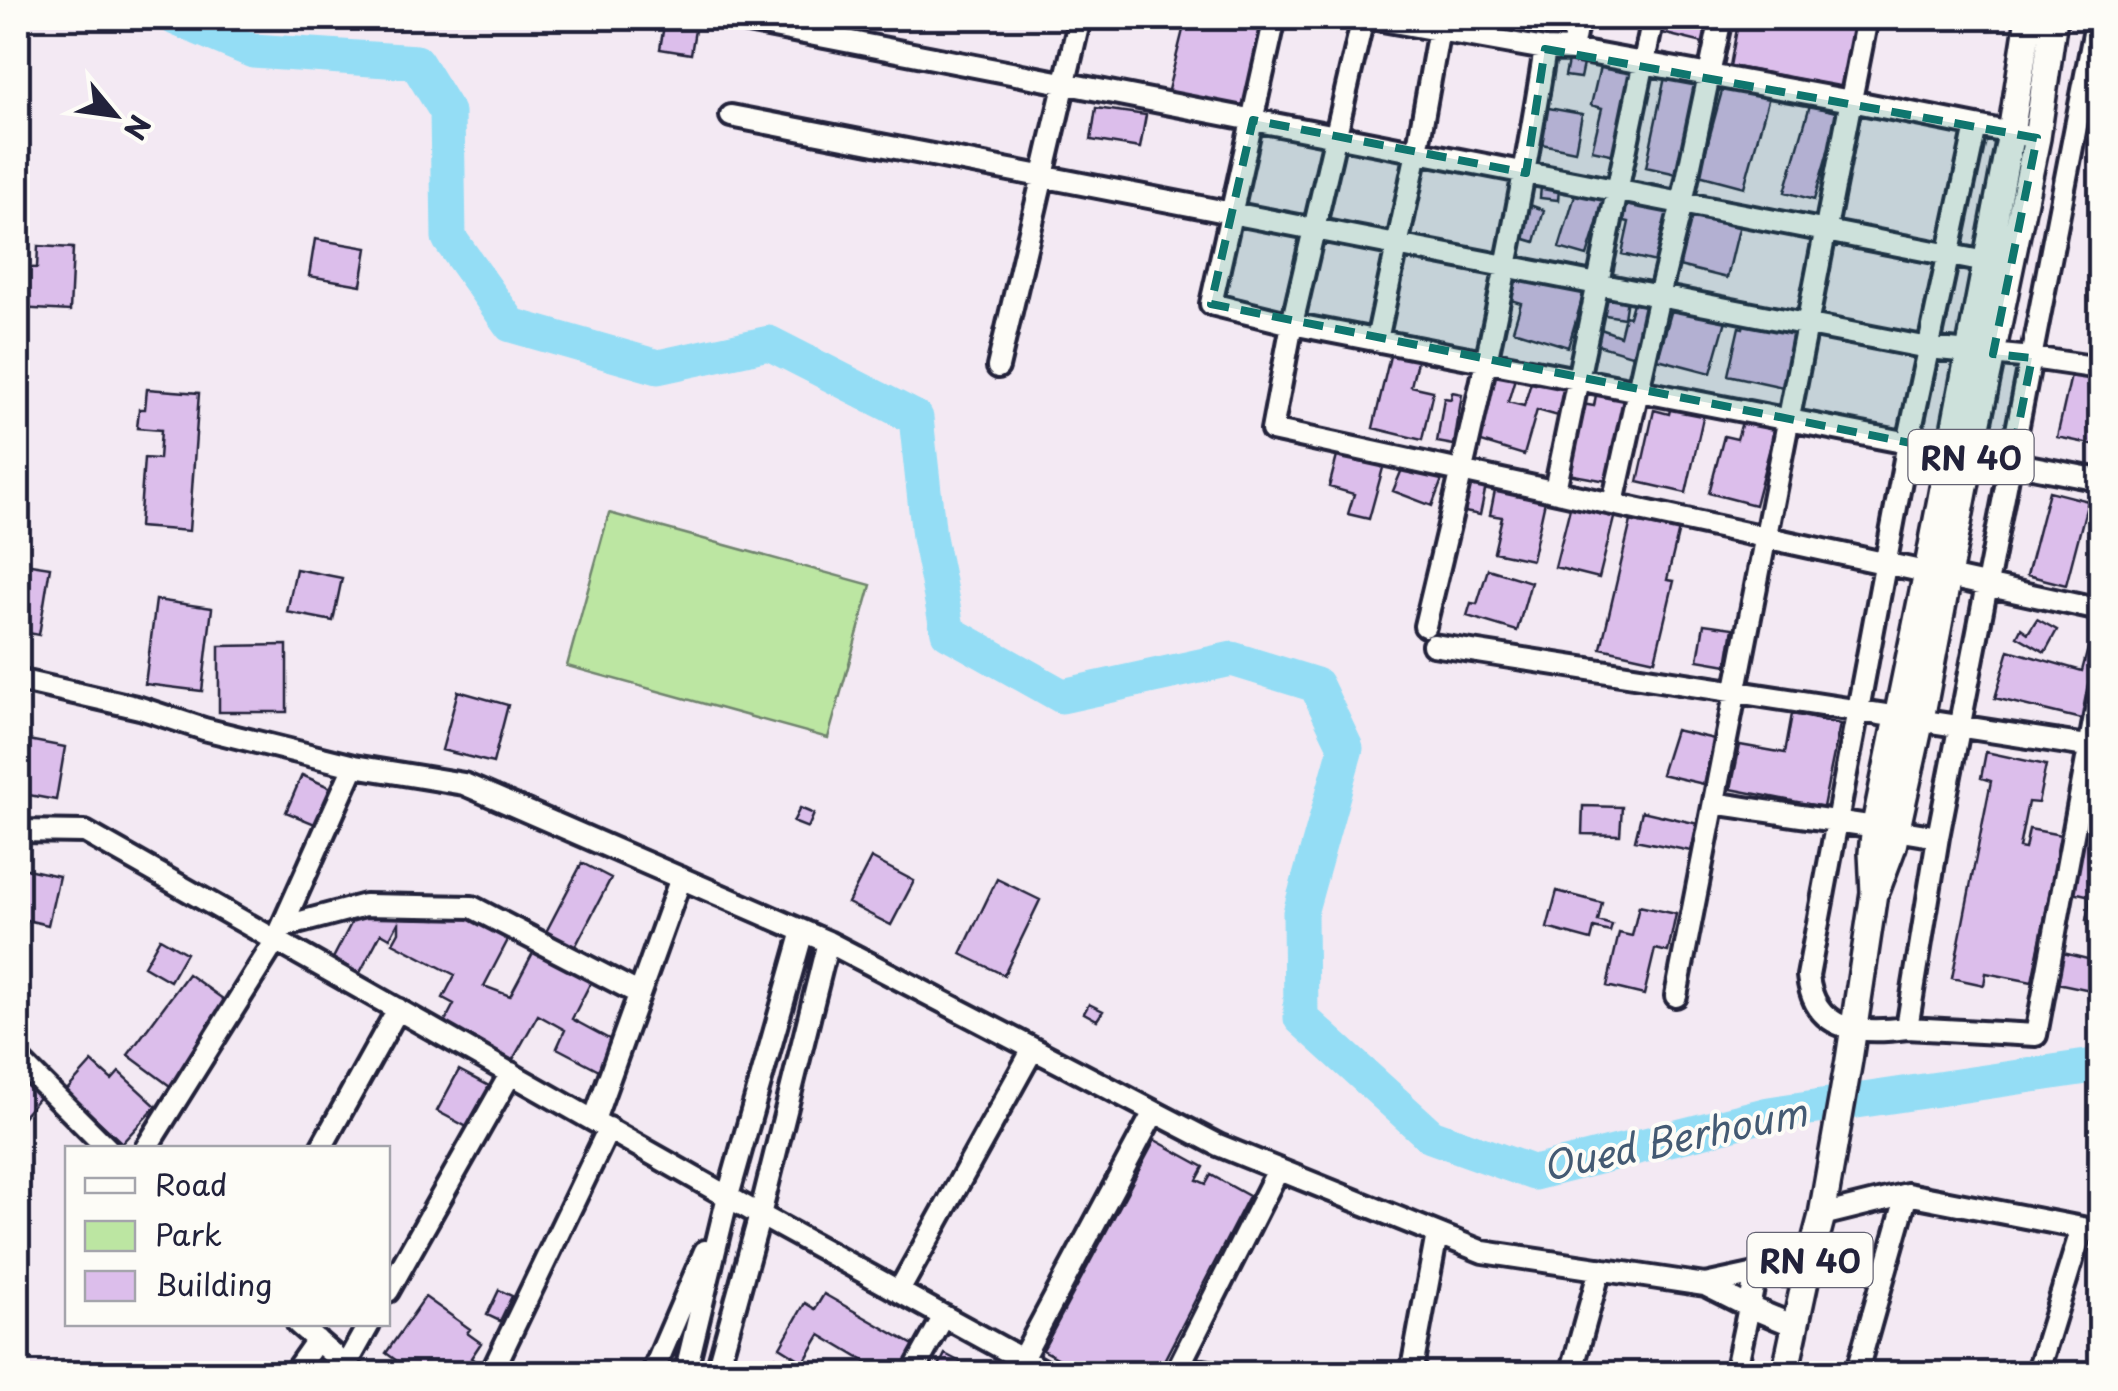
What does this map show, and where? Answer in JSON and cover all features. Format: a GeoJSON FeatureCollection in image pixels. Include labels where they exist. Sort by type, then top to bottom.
{"type":"FeatureCollection","features":[{"type":"Feature","properties":{"kind":"main road","name":"RN 40"},"geometry":{"type":"LineString","coordinates":[[1981,353],[1986,262],[2029,18]]}},
{"type":"Feature","properties":{"kind":"main road","name":"RN 40"},"geometry":{"type":"LineString","coordinates":[[1785,1374],[1822,1216],[1874,893],[1888,862],[1886,828],[1960,453],[1981,353],[2037,138],[2054,18]]}},
{"type":"Feature","properties":{"kind":"street"},"geometry":{"type":"LineString","coordinates":[[726,18],[1986,262]]}},
{"type":"Feature","properties":{"kind":"street"},"geometry":{"type":"LineString","coordinates":[[998,367],[1080,18]]}},
{"type":"Feature","properties":{"kind":"street"},"geometry":{"type":"LineString","coordinates":[[1275,18],[1212,304],[1292,324],[2100,480]]}},
{"type":"Feature","properties":{"kind":"street"},"geometry":{"type":"LineString","coordinates":[[2037,138],[1572,50],[1545,49],[1367,18],[1292,324],[1272,430],[2100,610]]}},
{"type":"Feature","properties":{"kind":"street"},"geometry":{"type":"LineString","coordinates":[[1572,50],[1578,18]]}},
{"type":"Feature","properties":{"kind":"street"},"geometry":{"type":"LineString","coordinates":[[1555,490],[1653,18]]}},
{"type":"Feature","properties":{"kind":"street"},"geometry":{"type":"LineString","coordinates":[[1613,503],[1721,18]]}},
{"type":"Feature","properties":{"kind":"street"},"geometry":{"type":"LineString","coordinates":[[1676,996],[1867,18]]}},
{"type":"Feature","properties":{"kind":"street"},"geometry":{"type":"LineString","coordinates":[[1907,1028],[1938,837],[2097,18]]}},
{"type":"Feature","properties":{"kind":"street"},"geometry":{"type":"LineString","coordinates":[[1377,340],[1439,29]]}},
{"type":"Feature","properties":{"kind":"street"},"geometry":{"type":"LineString","coordinates":[[1545,49],[1526,173],[1429,636],[2095,747]]}},
{"type":"Feature","properties":{"kind":"street"},"geometry":{"type":"LineString","coordinates":[[731,116],[1928,348],[2100,368]]}},
{"type":"Feature","properties":{"kind":"street"},"geometry":{"type":"LineString","coordinates":[[1976,126],[1908,443],[1808,976],[1814,1001],[1830,1020],[1878,1032],[1907,1028],[2036,1035],[2095,747],[2100,689]]}},
{"type":"Feature","properties":{"kind":"street"},"geometry":{"type":"LineString","coordinates":[[18,680],[140,708],[204,729],[354,766],[464,784],[828,942],[1218,1145],[1278,1170],[1482,1252],[1706,1285],[1795,1326]]}},
{"type":"Feature","properties":{"kind":"street"},"geometry":{"type":"LineString","coordinates":[[147,1146],[279,934],[354,766]]}},
{"type":"Feature","properties":{"kind":"street"},"geometry":{"type":"LineString","coordinates":[[1714,803],[1938,837]]}},
{"type":"Feature","properties":{"kind":"street"},"geometry":{"type":"LineString","coordinates":[[18,831],[86,832],[279,934],[398,1009],[1049,1374]]}},
{"type":"Feature","properties":{"kind":"street"},"geometry":{"type":"LineString","coordinates":[[491,1374],[601,1124],[638,994],[681,878]]}},
{"type":"Feature","properties":{"kind":"street"},"geometry":{"type":"LineString","coordinates":[[279,934],[365,905],[472,907],[638,994]]}},
{"type":"Feature","properties":{"kind":"street"},"geometry":{"type":"LineString","coordinates":[[684,1374],[728,1196],[803,931]]}},
{"type":"Feature","properties":{"kind":"street"},"geometry":{"type":"LineString","coordinates":[[716,1374],[828,942]]}},
{"type":"Feature","properties":{"kind":"street"},"geometry":{"type":"LineString","coordinates":[[322,1146],[398,1009]]}},
{"type":"Feature","properties":{"kind":"street"},"geometry":{"type":"LineString","coordinates":[[899,1291],[1032,1049]]}},
{"type":"Feature","properties":{"kind":"street"},"geometry":{"type":"LineString","coordinates":[[18,1059],[105,1146]]}},
{"type":"Feature","properties":{"kind":"street"},"geometry":{"type":"LineString","coordinates":[[390,1288],[511,1073]]}},
{"type":"Feature","properties":{"kind":"street"},"geometry":{"type":"LineString","coordinates":[[1022,1359],[1154,1112]]}},
{"type":"Feature","properties":{"kind":"street"},"geometry":{"type":"LineString","coordinates":[[1222,1374],[1177,1370],[1278,1170]]}},
{"type":"Feature","properties":{"kind":"street"},"geometry":{"type":"LineString","coordinates":[[1856,1374],[1907,1194]]}},
{"type":"Feature","properties":{"kind":"street"},"geometry":{"type":"LineString","coordinates":[[1822,1216],[1907,1194],[2091,1230],[2037,1374]]}},
{"type":"Feature","properties":{"kind":"street"},"geometry":{"type":"LineString","coordinates":[[652,1374],[728,1196]]}},
{"type":"Feature","properties":{"kind":"street"},"geometry":{"type":"LineString","coordinates":[[1411,1374],[1437,1234]]}},
{"type":"Feature","properties":{"kind":"street"},"geometry":{"type":"LineString","coordinates":[[1572,1374],[1600,1269]]}},
{"type":"Feature","properties":{"kind":"street"},"geometry":{"type":"LineString","coordinates":[[1706,1285],[1756,1274],[1806,1276]]}},
{"type":"Feature","properties":{"kind":"street"},"geometry":{"type":"LineString","coordinates":[[1734,1374],[1756,1274]]}},
{"type":"Feature","properties":{"kind":"street"},"geometry":{"type":"LineString","coordinates":[[912,1374],[944,1316]]}},
{"type":"Feature","properties":{"kind":"street"},"geometry":{"type":"LineString","coordinates":[[300,1326],[351,1369],[368,1326]]}},
{"type":"Feature","properties":{"kind":"street"},"geometry":{"type":"LineString","coordinates":[[293,1374],[317,1340]]}},
{"type":"Feature","properties":{"kind":"highlighted area"},"geometry":{"type":"Polygon","coordinates":[[[1545,49],[2037,138],[1993,354],[2032,358],[2011,463],[1211,304],[1253,120],[1526,173],[1545,49]]]}},
{"type":"Feature","properties":{"kind":"green space"},"geometry":{"type":"Polygon","coordinates":[[[609,513],[871,585],[828,738],[567,666],[609,513]]]}},
{"type":"Feature","properties":{"kind":"building"},"geometry":{"type":"Polygon","coordinates":[[[1186,18],[1265,18],[1241,113],[1167,94],[1186,18]]]}},
{"type":"Feature","properties":{"kind":"building"},"geometry":{"type":"Polygon","coordinates":[[[1653,18],[1710,18],[1703,43],[1650,30],[1653,18]]]}},
{"type":"Feature","properties":{"kind":"building"},"geometry":{"type":"Polygon","coordinates":[[[1739,18],[1859,18],[1846,88],[1730,66],[1739,18]]]}},
{"type":"Feature","properties":{"kind":"building"},"geometry":{"type":"Polygon","coordinates":[[[665,19],[696,24],[691,54],[660,49],[665,19]]]}},
{"type":"Feature","properties":{"kind":"building"},"geometry":{"type":"Polygon","coordinates":[[[1602,58],[1636,65],[1615,155],[1592,150],[1602,108],[1591,105],[1602,58]]]}},
{"type":"Feature","properties":{"kind":"building"},"geometry":{"type":"Polygon","coordinates":[[[1568,61],[1583,64],[1580,78],[1565,76],[1568,61]]]}},
{"type":"Feature","properties":{"kind":"building"},"geometry":{"type":"Polygon","coordinates":[[[1665,77],[1696,83],[1677,174],[1646,167],[1665,77]]]}},
{"type":"Feature","properties":{"kind":"building"},"geometry":{"type":"Polygon","coordinates":[[[1725,80],[1770,93],[1744,187],[1699,175],[1725,80]]]}},
{"type":"Feature","properties":{"kind":"building"},"geometry":{"type":"Polygon","coordinates":[[[1810,105],[1839,113],[1814,200],[1785,192],[1810,105]]]}},
{"type":"Feature","properties":{"kind":"building"},"geometry":{"type":"Polygon","coordinates":[[[1543,107],[1582,114],[1575,151],[1537,143],[1543,107]]]}},
{"type":"Feature","properties":{"kind":"building"},"geometry":{"type":"Polygon","coordinates":[[[1096,108],[1146,115],[1140,148],[1091,140],[1096,108]]]}},
{"type":"Feature","properties":{"kind":"building"},"geometry":{"type":"Polygon","coordinates":[[[1542,176],[1560,178],[1558,200],[1540,198],[1542,176]]]}},
{"type":"Feature","properties":{"kind":"building"},"geometry":{"type":"Polygon","coordinates":[[[1580,179],[1608,188],[1587,256],[1559,248],[1580,179]]]}},
{"type":"Feature","properties":{"kind":"building"},"geometry":{"type":"Polygon","coordinates":[[[1622,187],[1675,200],[1660,263],[1622,254],[1629,222],[1615,219],[1622,187]]]}},
{"type":"Feature","properties":{"kind":"building"},"geometry":{"type":"Polygon","coordinates":[[[1527,204],[1544,210],[1535,242],[1518,237],[1527,204]]]}},
{"type":"Feature","properties":{"kind":"building"},"geometry":{"type":"Polygon","coordinates":[[[1693,208],[1741,220],[1727,278],[1679,266],[1693,208]]]}},
{"type":"Feature","properties":{"kind":"building"},"geometry":{"type":"Polygon","coordinates":[[[315,239],[367,248],[361,285],[309,276],[315,239]]]}},
{"type":"Feature","properties":{"kind":"building"},"geometry":{"type":"Polygon","coordinates":[[[38,246],[73,248],[70,311],[18,308],[18,267],[37,268],[38,246]]]}},
{"type":"Feature","properties":{"kind":"building"},"geometry":{"type":"Polygon","coordinates":[[[1515,263],[1586,286],[1568,347],[1513,330],[1521,303],[1504,298],[1515,263]]]}},
{"type":"Feature","properties":{"kind":"building"},"geometry":{"type":"Polygon","coordinates":[[[1604,282],[1629,286],[1624,318],[1599,314],[1604,282]]]}},
{"type":"Feature","properties":{"kind":"building"},"geometry":{"type":"Polygon","coordinates":[[[1677,291],[1730,306],[1711,373],[1658,359],[1677,291]]]}},
{"type":"Feature","properties":{"kind":"building"},"geometry":{"type":"Polygon","coordinates":[[[1633,303],[1651,307],[1638,357],[1594,344],[1598,328],[1620,336],[1633,303]]]}},
{"type":"Feature","properties":{"kind":"building"},"geometry":{"type":"Polygon","coordinates":[[[1747,309],[1797,321],[1783,387],[1728,375],[1747,309]]]}},
{"type":"Feature","properties":{"kind":"building"},"geometry":{"type":"Polygon","coordinates":[[[1394,339],[1421,345],[1411,386],[1433,391],[1422,440],[1373,428],[1394,339]]]}},
{"type":"Feature","properties":{"kind":"building"},"geometry":{"type":"Polygon","coordinates":[[[1498,354],[1520,361],[1508,402],[1524,406],[1537,362],[1571,371],[1558,416],[1537,410],[1524,455],[1478,441],[1487,409],[1482,408],[1498,354]]]}},
{"type":"Feature","properties":{"kind":"building"},"geometry":{"type":"Polygon","coordinates":[[[2072,371],[2100,377],[2100,446],[2057,437],[2072,371]]]}},
{"type":"Feature","properties":{"kind":"building"},"geometry":{"type":"Polygon","coordinates":[[[1599,378],[1637,385],[1618,483],[1568,474],[1582,404],[1594,406],[1599,378]]]}},
{"type":"Feature","properties":{"kind":"building"},"geometry":{"type":"Polygon","coordinates":[[[147,389],[199,393],[189,531],[139,527],[144,458],[159,459],[161,430],[137,428],[139,409],[145,409],[147,389]]]}},
{"type":"Feature","properties":{"kind":"building"},"geometry":{"type":"Polygon","coordinates":[[[1452,392],[1462,394],[1454,445],[1437,442],[1444,398],[1451,399],[1452,392]]]}},
{"type":"Feature","properties":{"kind":"building"},"geometry":{"type":"Polygon","coordinates":[[[1674,393],[1707,400],[1686,493],[1638,482],[1654,410],[1669,414],[1674,393]]]}},
{"type":"Feature","properties":{"kind":"building"},"geometry":{"type":"Polygon","coordinates":[[[1747,405],[1779,413],[1755,505],[1709,493],[1724,436],[1737,439],[1747,405]]]}},
{"type":"Feature","properties":{"kind":"building"},"geometry":{"type":"Polygon","coordinates":[[[1340,445],[1386,457],[1369,519],[1348,514],[1354,494],[1329,487],[1340,445]]]}},
{"type":"Feature","properties":{"kind":"building"},"geometry":{"type":"Polygon","coordinates":[[[1405,462],[1443,477],[1432,506],[1393,491],[1405,462]]]}},
{"type":"Feature","properties":{"kind":"building"},"geometry":{"type":"Polygon","coordinates":[[[1466,477],[1487,481],[1480,515],[1460,511],[1466,477]]]}},
{"type":"Feature","properties":{"kind":"building"},"geometry":{"type":"Polygon","coordinates":[[[1497,481],[1547,492],[1532,560],[1494,552],[1502,517],[1490,515],[1497,481]]]}},
{"type":"Feature","properties":{"kind":"building"},"geometry":{"type":"Polygon","coordinates":[[[2049,491],[2088,501],[2066,585],[2027,575],[2049,491]]]}},
{"type":"Feature","properties":{"kind":"building"},"geometry":{"type":"Polygon","coordinates":[[[1573,496],[1617,506],[1599,578],[1555,567],[1573,496]]]}},
{"type":"Feature","properties":{"kind":"building"},"geometry":{"type":"Polygon","coordinates":[[[2096,509],[2100,510],[2100,566],[2090,563],[2097,538],[2088,535],[2096,509]]]}},
{"type":"Feature","properties":{"kind":"building"},"geometry":{"type":"Polygon","coordinates":[[[1643,512],[1681,521],[1667,580],[1674,581],[1655,660],[1601,648],[1631,521],[1640,523],[1643,512]]]}},
{"type":"Feature","properties":{"kind":"building"},"geometry":{"type":"Polygon","coordinates":[[[18,562],[50,567],[39,635],[18,631],[18,562]]]}},
{"type":"Feature","properties":{"kind":"building"},"geometry":{"type":"Polygon","coordinates":[[[296,569],[342,578],[333,621],[287,612],[296,569]]]}},
{"type":"Feature","properties":{"kind":"building"},"geometry":{"type":"Polygon","coordinates":[[[1488,569],[1531,582],[1517,631],[1467,616],[1471,603],[1477,604],[1488,569]]]}},
{"type":"Feature","properties":{"kind":"building"},"geometry":{"type":"Polygon","coordinates":[[[156,600],[212,608],[202,691],[145,684],[156,600]]]}},
{"type":"Feature","properties":{"kind":"building"},"geometry":{"type":"Polygon","coordinates":[[[2037,619],[2057,630],[2045,652],[2017,636],[2021,628],[2028,633],[2037,619]]]}},
{"type":"Feature","properties":{"kind":"building"},"geometry":{"type":"Polygon","coordinates":[[[1704,624],[1733,628],[1727,665],[1698,660],[1704,624]]]}},
{"type":"Feature","properties":{"kind":"building"},"geometry":{"type":"Polygon","coordinates":[[[2093,629],[2100,631],[2100,665],[2085,720],[1995,698],[2009,650],[2082,671],[2093,629]]]}},
{"type":"Feature","properties":{"kind":"building"},"geometry":{"type":"Polygon","coordinates":[[[287,645],[287,712],[219,712],[219,646],[287,645]]]}},
{"type":"Feature","properties":{"kind":"building"},"geometry":{"type":"Polygon","coordinates":[[[458,691],[508,705],[493,763],[442,750],[458,691]]]}},
{"type":"Feature","properties":{"kind":"building"},"geometry":{"type":"Polygon","coordinates":[[[1792,714],[1840,724],[1823,807],[1731,789],[1740,745],[1785,753],[1792,714]]]}},
{"type":"Feature","properties":{"kind":"building"},"geometry":{"type":"Polygon","coordinates":[[[1675,730],[1723,741],[1712,786],[1661,774],[1675,730]]]}},
{"type":"Feature","properties":{"kind":"building"},"geometry":{"type":"Polygon","coordinates":[[[23,739],[65,747],[56,800],[18,793],[23,739]]]}},
{"type":"Feature","properties":{"kind":"building"},"geometry":{"type":"Polygon","coordinates":[[[1986,752],[2046,765],[2038,803],[2028,802],[2019,848],[2025,849],[2029,829],[2061,835],[2032,982],[1986,973],[1984,985],[1952,978],[1991,781],[1981,778],[1986,752]]]}},
{"type":"Feature","properties":{"kind":"building"},"geometry":{"type":"Polygon","coordinates":[[[2100,762],[2100,923],[2086,920],[2091,896],[2073,892],[2100,762]]]}},
{"type":"Feature","properties":{"kind":"building"},"geometry":{"type":"Polygon","coordinates":[[[302,775],[338,791],[322,827],[286,812],[302,775]]]}},
{"type":"Feature","properties":{"kind":"building"},"geometry":{"type":"Polygon","coordinates":[[[1583,806],[1622,807],[1620,835],[1582,834],[1583,806]]]}},
{"type":"Feature","properties":{"kind":"building"},"geometry":{"type":"Polygon","coordinates":[[[800,808],[814,814],[808,828],[793,822],[800,808]]]}},
{"type":"Feature","properties":{"kind":"building"},"geometry":{"type":"Polygon","coordinates":[[[1642,811],[1698,824],[1691,851],[1635,840],[1642,811]]]}},
{"type":"Feature","properties":{"kind":"building"},"geometry":{"type":"Polygon","coordinates":[[[871,858],[914,881],[891,925],[848,903],[871,858]]]}},
{"type":"Feature","properties":{"kind":"building"},"geometry":{"type":"Polygon","coordinates":[[[582,863],[611,878],[575,947],[546,932],[582,863]]]}},
{"type":"Feature","properties":{"kind":"building"},"geometry":{"type":"Polygon","coordinates":[[[18,867],[59,876],[48,925],[18,918],[18,867]]]}},
{"type":"Feature","properties":{"kind":"building"},"geometry":{"type":"Polygon","coordinates":[[[997,879],[1040,900],[1004,975],[961,954],[997,879]]]}},
{"type":"Feature","properties":{"kind":"building"},"geometry":{"type":"Polygon","coordinates":[[[1557,891],[1602,903],[1598,921],[1612,925],[1610,932],[1594,928],[1591,940],[1547,928],[1557,891]]]}},
{"type":"Feature","properties":{"kind":"building"},"geometry":{"type":"Polygon","coordinates":[[[1639,906],[1676,914],[1668,952],[1655,949],[1644,995],[1607,986],[1619,933],[1632,936],[1639,906]]]}},
{"type":"Feature","properties":{"kind":"building"},"geometry":{"type":"Polygon","coordinates":[[[456,910],[509,938],[484,986],[510,996],[535,949],[593,978],[572,1019],[611,1040],[601,1071],[557,1048],[565,1030],[538,1015],[512,1061],[443,1025],[454,1004],[443,998],[455,975],[393,943],[399,921],[390,938],[381,933],[355,982],[328,968],[355,916],[437,919],[456,910]]]}},
{"type":"Feature","properties":{"kind":"building"},"geometry":{"type":"Polygon","coordinates":[[[160,938],[186,953],[170,981],[144,966],[160,938]]]}},
{"type":"Feature","properties":{"kind":"building"},"geometry":{"type":"Polygon","coordinates":[[[2063,953],[2100,962],[2100,992],[2057,983],[2063,953]]]}},
{"type":"Feature","properties":{"kind":"building"},"geometry":{"type":"Polygon","coordinates":[[[188,974],[230,1004],[170,1086],[128,1055],[188,974]]]}},
{"type":"Feature","properties":{"kind":"building"},"geometry":{"type":"Polygon","coordinates":[[[1089,1004],[1103,1011],[1097,1020],[1084,1013],[1089,1004]]]}},
{"type":"Feature","properties":{"kind":"building"},"geometry":{"type":"Polygon","coordinates":[[[92,1062],[112,1080],[119,1072],[156,1106],[122,1143],[66,1091],[92,1062]]]}},
{"type":"Feature","properties":{"kind":"building"},"geometry":{"type":"Polygon","coordinates":[[[18,1067],[42,1094],[18,1122],[18,1067]]]}},
{"type":"Feature","properties":{"kind":"building"},"geometry":{"type":"Polygon","coordinates":[[[459,1070],[491,1087],[469,1128],[437,1111],[459,1070]]]}},
{"type":"Feature","properties":{"kind":"building"},"geometry":{"type":"Polygon","coordinates":[[[1155,1140],[1204,1167],[1197,1180],[1206,1184],[1211,1175],[1249,1196],[1157,1374],[1087,1374],[1043,1350],[1155,1140]]]}},
{"type":"Feature","properties":{"kind":"building"},"geometry":{"type":"Polygon","coordinates":[[[499,1290],[512,1296],[500,1321],[487,1315],[499,1290]]]}},
{"type":"Feature","properties":{"kind":"building"},"geometry":{"type":"Polygon","coordinates":[[[824,1294],[915,1346],[899,1374],[886,1374],[820,1335],[804,1362],[780,1347],[805,1303],[815,1309],[824,1294]]]}},
{"type":"Feature","properties":{"kind":"building"},"geometry":{"type":"Polygon","coordinates":[[[425,1297],[470,1329],[467,1333],[481,1343],[471,1358],[484,1368],[480,1374],[415,1374],[386,1353],[425,1297]]]}},
{"type":"Feature","properties":{"kind":"building"},"geometry":{"type":"Polygon","coordinates":[[[945,1354],[983,1374],[935,1374],[945,1354]]]}},
{"type":"Feature","properties":{"kind":"building"},"geometry":{"type":"Polygon","coordinates":[[[776,1357],[795,1367],[791,1374],[767,1374],[776,1357]]]}},
{"type":"Feature","properties":{"kind":"waterway","name":"Oued Berhoum"},"geometry":{"type":"LineString","coordinates":[[175,18],[253,51],[416,62],[447,112],[449,238],[511,325],[658,367],[769,343],[916,418],[929,537],[948,632],[1062,696],[1232,659],[1316,685],[1346,748],[1300,913],[1301,1018],[1431,1136],[1534,1173],[1769,1114],[2100,1065]]}}]}
